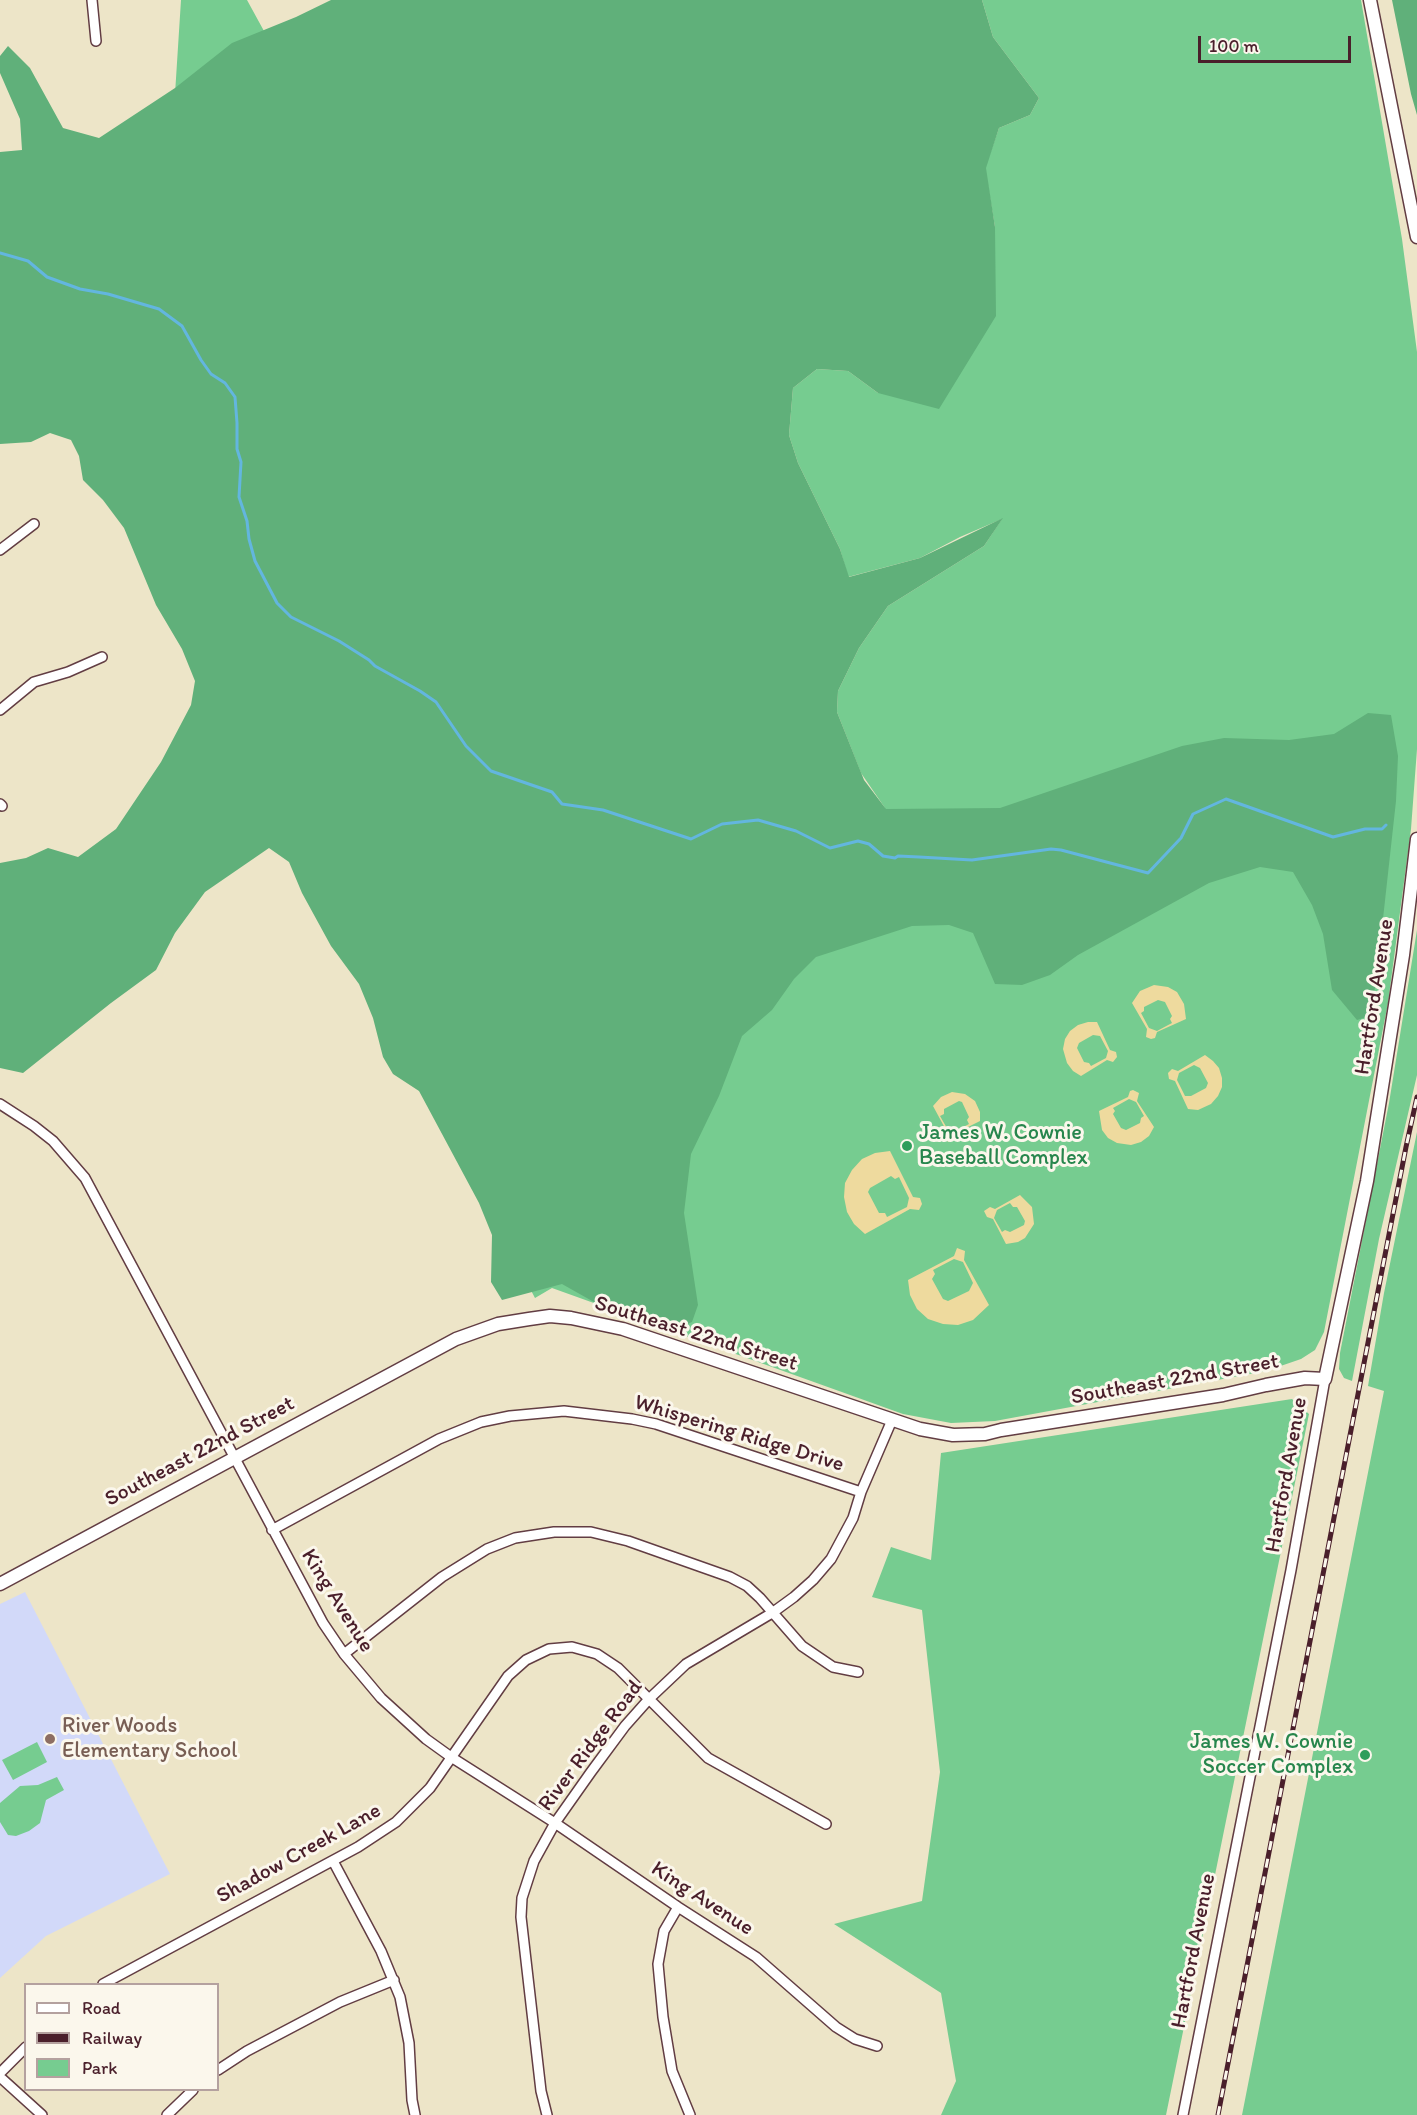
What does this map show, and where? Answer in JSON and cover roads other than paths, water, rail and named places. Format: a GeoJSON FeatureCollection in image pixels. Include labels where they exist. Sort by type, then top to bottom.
{"type":"FeatureCollection","features":[{"type":"Feature","properties":{"kind":"street"},"geometry":{"type":"LineString","coordinates":[[92,0],[96,41]]}},
{"type":"Feature","properties":{"kind":"street"},"geometry":{"type":"LineString","coordinates":[[1370,0],[1417,237]]}},
{"type":"Feature","properties":{"kind":"street"},"geometry":{"type":"LineString","coordinates":[[0,550],[34,524]]}},
{"type":"Feature","properties":{"kind":"street"},"geometry":{"type":"LineString","coordinates":[[0,710],[34,682],[68,672],[102,657]]}},
{"type":"Feature","properties":{"kind":"street","name":"Hartford Avenue"},"geometry":{"type":"LineString","coordinates":[[1183,2115],[1292,1570],[1325,1378],[1367,1181],[1403,955],[1417,839]]}},
{"type":"Feature","properties":{"kind":"street","name":"King Avenue"},"geometry":{"type":"LineString","coordinates":[[0,1104],[34,1125],[53,1141],[84,1178],[104,1211],[322,1623],[344,1654],[381,1698],[403,1720],[451,1757],[555,1823],[756,1957],[836,2027],[855,2039],[877,2046]]}},
{"type":"Feature","properties":{"kind":"street","name":"Southeast 22nd Street"},"geometry":{"type":"LineString","coordinates":[[0,1584],[456,1339],[498,1324],[550,1317],[571,1318],[623,1329],[939,1434],[985,1434],[1223,1395],[1266,1384],[1305,1378],[1325,1378]]}},
{"type":"Feature","properties":{"kind":"street","name":"Whispering Ridge Drive"},"geometry":{"type":"LineString","coordinates":[[272,1530],[439,1439],[481,1422],[510,1416],[564,1411],[656,1424],[861,1492]]}},
{"type":"Feature","properties":{"kind":"street","name":"River Ridge Road"},"geometry":{"type":"LineString","coordinates":[[547,2115],[541,2091],[521,1917],[527,1879],[534,1861],[555,1823],[625,1726],[649,1698],[686,1664],[772,1613],[813,1580],[831,1559],[852,1518],[892,1420]]}},
{"type":"Feature","properties":{"kind":"street"},"geometry":{"type":"LineString","coordinates":[[344,1654],[465,1560],[487,1548],[515,1538],[554,1532],[591,1532],[628,1541],[730,1577],[747,1586],[802,1646],[833,1667],[858,1672]]}},
{"type":"Feature","properties":{"kind":"street","name":"Shadow Creek Lane"},"geometry":{"type":"LineString","coordinates":[[105,1983],[333,1861],[376,1837],[396,1822],[430,1788],[508,1676],[526,1660],[549,1649],[572,1647],[597,1654],[618,1668],[708,1758],[825,1824]]}},
{"type":"Feature","properties":{"kind":"street"},"geometry":{"type":"LineString","coordinates":[[333,1861],[394,1980],[406,2021],[415,2115]]}},
{"type":"Feature","properties":{"kind":"street"},"geometry":{"type":"LineString","coordinates":[[678,1907],[664,1931],[658,1964],[663,2017],[672,2071],[690,2115]]}},
{"type":"Feature","properties":{"kind":"street"},"geometry":{"type":"LineString","coordinates":[[219,2069],[247,2051],[340,2002],[394,1980]]}},
{"type":"Feature","properties":{"kind":"street"},"geometry":{"type":"LineString","coordinates":[[0,2073],[24,2049]]}},
{"type":"Feature","properties":{"kind":"street"},"geometry":{"type":"LineString","coordinates":[[0,2077],[42,2115]]}},
{"type":"Feature","properties":{"kind":"street"},"geometry":{"type":"LineString","coordinates":[[167,2115],[192,2091]]}},
{"type":"Feature","properties":{"kind":"waterway"},"geometry":{"type":"LineString","coordinates":[[0,253],[28,261],[47,277],[80,289],[108,294],[159,309],[182,326],[211,374],[225,383],[235,397],[237,449],[241,462],[239,497],[247,521],[255,561],[277,603],[291,617],[339,641],[375,666],[436,702],[466,746],[491,771],[552,792],[562,804],[603,810],[691,839],[722,824],[758,820],[796,831],[830,848],[858,841],[869,844],[883,856],[895,858],[898,856],[972,860],[1051,849],[1148,873],[1181,838],[1193,814],[1226,799],[1333,837],[1365,829],[1382,829],[1386,825]]}},
{"type":"Feature","properties":{"kind":"railway"},"geometry":{"type":"LineString","coordinates":[[1218,2115],[1417,1097]]}},
{"type":"Feature","properties":{"kind":"place","name":"James W. Cownie Baseball Complex"},"geometry":{"type":"Point","coordinates":[907,1146]}},
{"type":"Feature","properties":{"kind":"place","name":"River Woods Elementary School"},"geometry":{"type":"Point","coordinates":[50,1739]}},
{"type":"Feature","properties":{"kind":"place","name":"James W. Cownie Soccer Complex"},"geometry":{"type":"Point","coordinates":[1365,1755]}}]}
